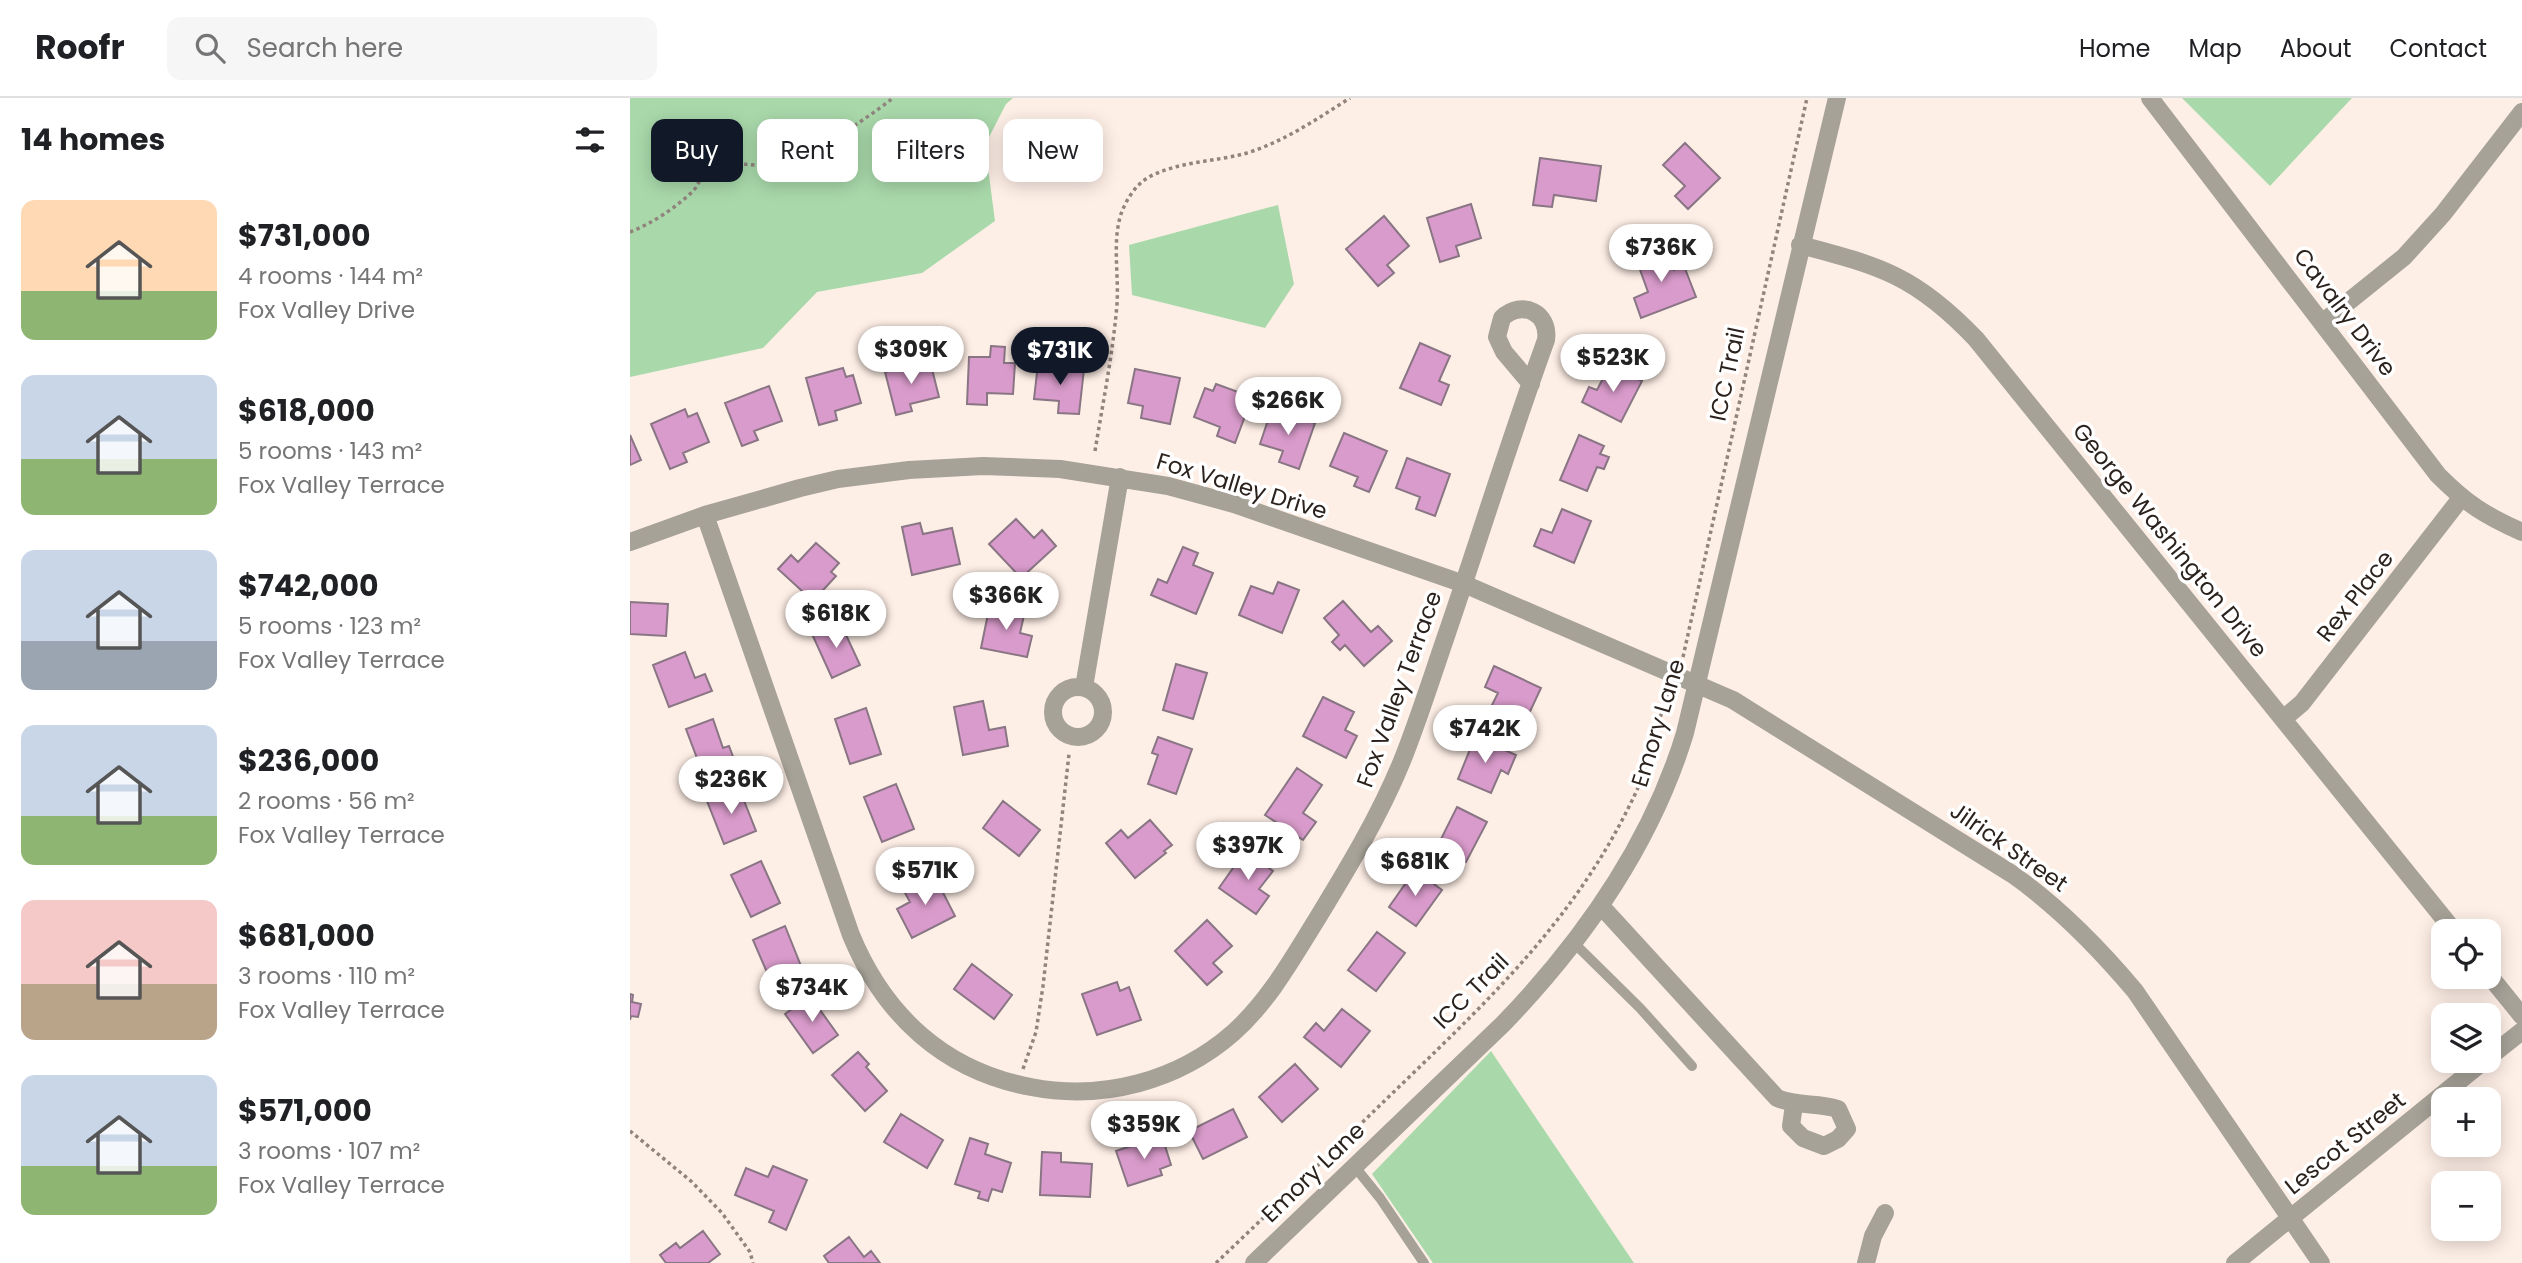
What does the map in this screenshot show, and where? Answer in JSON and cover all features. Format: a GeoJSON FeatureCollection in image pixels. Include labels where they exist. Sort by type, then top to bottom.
{"type":"FeatureCollection","features":[{"type":"Feature","properties":{"kind":"street","name":"Emory Lane"},"geometry":{"type":"LineString","coordinates":[[1254,1263],[1517,1009],[1574,943],[1632,857],[1669,782],[1697,685],[1837,98]]}},
{"type":"Feature","properties":{"kind":"street","name":"Cavalry Drive"},"geometry":{"type":"LineString","coordinates":[[2150,98],[2438,474],[2461,498],[2483,514],[2522,532]]}},
{"type":"Feature","properties":{"kind":"street"},"geometry":{"type":"LineString","coordinates":[[2322,323],[2404,257],[2443,214],[2522,112]]}},
{"type":"Feature","properties":{"kind":"street","name":"George Washington Drive"},"geometry":{"type":"LineString","coordinates":[[1800,245],[1859,261],[1903,278],[1937,300],[1957,318],[1976,338],[2444,919]]}},
{"type":"Feature","properties":{"kind":"street","name":"Fox Valley Terrace"},"geometry":{"type":"LineString","coordinates":[[705,515],[851,935],[872,979],[903,1020],[943,1051],[994,1077],[1049,1091],[1110,1090],[1163,1075],[1188,1064],[1220,1043],[1250,1017],[1266,997],[1346,872],[1384,801],[1417,723],[1531,384]]}},
{"type":"Feature","properties":{"kind":"street","name":"Fox Valley Drive"},"geometry":{"type":"LineString","coordinates":[[630,542],[705,515],[800,488],[909,470],[1017,467],[1060,469],[1120,477],[1168,486],[1234,505],[1464,584],[1697,685]]}},
{"type":"Feature","properties":{"kind":"street"},"geometry":{"type":"LineString","coordinates":[[1084,687],[1120,477]]}},
{"type":"Feature","properties":{"kind":"street","name":"Rex Place"},"geometry":{"type":"LineString","coordinates":[[2283,719],[2302,703],[2461,498]]}},
{"type":"Feature","properties":{"kind":"street","name":"Jilrick Street"},"geometry":{"type":"LineString","coordinates":[[1697,685],[1756,713],[2012,874],[2057,909],[2099,950],[2134,991],[2321,1263]]}},
{"type":"Feature","properties":{"kind":"street"},"geometry":{"type":"LineString","coordinates":[[1601,906],[1777,1098],[1794,1105]]}},
{"type":"Feature","properties":{"kind":"street"},"geometry":{"type":"LineString","coordinates":[[2500,989],[2522,1016]]}},
{"type":"Feature","properties":{"kind":"street","name":"Lescot Street"},"geometry":{"type":"LineString","coordinates":[[2501,1048],[2522,1031]]}},
{"type":"Feature","properties":{"kind":"street","name":"Lescot Street"},"geometry":{"type":"LineString","coordinates":[[2235,1263],[2470,1073]]}},
{"type":"Feature","properties":{"kind":"street"},"geometry":{"type":"LineString","coordinates":[[1866,1263],[1873,1236],[1885,1213]]}},
{"type":"Feature","properties":{"kind":"lane"},"geometry":{"type":"LineString","coordinates":[[1574,943],[1640,1008],[1692,1066]]}},
{"type":"Feature","properties":{"kind":"lane"},"geometry":{"type":"LineString","coordinates":[[1355,1167],[1380,1198],[1424,1263]]}},
{"type":"Feature","properties":{"kind":"path"},"geometry":{"type":"LineString","coordinates":[[630,232],[690,194],[705,170],[712,166],[721,163],[768,164],[785,159],[853,125],[893,98]]}},
{"type":"Feature","properties":{"kind":"path"},"geometry":{"type":"LineString","coordinates":[[1095,451],[1117,303],[1118,230],[1121,215],[1135,188],[1151,176],[1165,171],[1229,158],[1269,145],[1287,137],[1350,98]]}},
{"type":"Feature","properties":{"kind":"path","name":"ICC Trail"},"geometry":{"type":"LineString","coordinates":[[1684,657],[1807,98]]}},
{"type":"Feature","properties":{"kind":"path","name":"ICC Trail"},"geometry":{"type":"LineString","coordinates":[[1216,1263],[1492,996],[1559,920],[1605,850],[1637,789],[1656,738],[1670,687]]}},
{"type":"Feature","properties":{"kind":"path"},"geometry":{"type":"LineString","coordinates":[[1023,1069],[1036,1032],[1043,986],[1069,754]]}},
{"type":"Feature","properties":{"kind":"path"},"geometry":{"type":"LineString","coordinates":[[630,1131],[692,1182],[715,1206],[750,1252],[753,1263]]}},
{"type":"Feature","properties":{"kind":"green space"},"geometry":{"type":"Polygon","coordinates":[[[630,98],[1013,98],[1006,104],[989,137],[989,119],[872,119],[872,182],[989,182],[989,175],[995,221],[922,273],[817,292],[763,348],[630,377],[630,98]]]}},
{"type":"Feature","properties":{"kind":"green space"},"geometry":{"type":"Polygon","coordinates":[[[2182,98],[2352,98],[2270,186],[2182,98]]]}},
{"type":"Feature","properties":{"kind":"green space"},"geometry":{"type":"Polygon","coordinates":[[[1278,205],[1294,284],[1265,328],[1132,295],[1129,245],[1278,205]]]}},
{"type":"Feature","properties":{"kind":"green space"},"geometry":{"type":"Polygon","coordinates":[[[1491,1051],[1634,1263],[1433,1263],[1372,1174],[1491,1051]]]}},
{"type":"Feature","properties":{"kind":"building"},"geometry":{"type":"Polygon","coordinates":[[[1685,143],[1720,178],[1688,209],[1675,196],[1685,186],[1663,165],[1685,143]]]}},
{"type":"Feature","properties":{"kind":"building"},"geometry":{"type":"Polygon","coordinates":[[[1540,158],[1601,166],[1596,201],[1554,195],[1552,207],[1533,205],[1540,158]]]}},
{"type":"Feature","properties":{"kind":"building"},"geometry":{"type":"Polygon","coordinates":[[[1471,204],[1481,238],[1456,246],[1459,256],[1440,262],[1427,218],[1471,204]]]}},
{"type":"Feature","properties":{"kind":"building"},"geometry":{"type":"Polygon","coordinates":[[[1384,216],[1409,246],[1387,265],[1394,273],[1378,286],[1346,249],[1384,216]]]}},
{"type":"Feature","properties":{"kind":"building"},"geometry":{"type":"Polygon","coordinates":[[[1651,247],[1656,259],[1668,254],[1674,270],[1684,266],[1696,297],[1641,318],[1634,298],[1648,292],[1634,253],[1651,247]]]}},
{"type":"Feature","properties":{"kind":"building"},"geometry":{"type":"Polygon","coordinates":[[[1420,343],[1450,356],[1439,381],[1449,385],[1441,405],[1400,388],[1420,343]]]}},
{"type":"Feature","properties":{"kind":"building"},"geometry":{"type":"Polygon","coordinates":[[[991,346],[1005,347],[1004,363],[1015,363],[1013,394],[987,393],[987,405],[967,404],[969,357],[990,357],[991,346]]]}},
{"type":"Feature","properties":{"kind":"building"},"geometry":{"type":"Polygon","coordinates":[[[930,361],[939,397],[910,404],[912,411],[896,415],[885,372],[930,361]]]}},
{"type":"Feature","properties":{"kind":"building"},"geometry":{"type":"Polygon","coordinates":[[[1038,364],[1084,369],[1079,414],[1058,413],[1059,401],[1034,399],[1038,364]]]}},
{"type":"Feature","properties":{"kind":"building"},"geometry":{"type":"Polygon","coordinates":[[[1610,365],[1642,381],[1621,422],[1582,402],[1589,387],[1597,390],[1610,365]]]}},
{"type":"Feature","properties":{"kind":"building"},"geometry":{"type":"Polygon","coordinates":[[[843,368],[846,377],[853,375],[861,403],[835,411],[837,420],[819,425],[806,378],[843,368]]]}},
{"type":"Feature","properties":{"kind":"building"},"geometry":{"type":"Polygon","coordinates":[[[1135,369],[1180,378],[1170,424],[1141,418],[1143,406],[1128,403],[1135,369]]]}},
{"type":"Feature","properties":{"kind":"building"},"geometry":{"type":"Polygon","coordinates":[[[1216,384],[1252,397],[1235,443],[1217,436],[1220,427],[1194,417],[1205,388],[1213,391],[1216,384]]]}},
{"type":"Feature","properties":{"kind":"building"},"geometry":{"type":"Polygon","coordinates":[[[769,386],[782,421],[754,431],[758,440],[742,446],[725,403],[769,386]]]}},
{"type":"Feature","properties":{"kind":"building"},"geometry":{"type":"Polygon","coordinates":[[[1272,408],[1315,423],[1299,469],[1279,462],[1283,451],[1260,444],[1272,408]]]}},
{"type":"Feature","properties":{"kind":"building"},"geometry":{"type":"Polygon","coordinates":[[[685,409],[688,417],[697,413],[709,442],[683,453],[687,462],[670,469],[651,424],[685,409]]]}},
{"type":"Feature","properties":{"kind":"building"},"geometry":{"type":"Polygon","coordinates":[[[1344,433],[1387,451],[1369,492],[1354,486],[1358,477],[1330,466],[1344,433]]]}},
{"type":"Feature","properties":{"kind":"building"},"geometry":{"type":"Polygon","coordinates":[[[630,435],[641,460],[630,465],[630,435]]]}},
{"type":"Feature","properties":{"kind":"building"},"geometry":{"type":"Polygon","coordinates":[[[1579,435],[1604,446],[1600,454],[1609,457],[1604,469],[1597,467],[1587,491],[1560,480],[1579,435]]]}},
{"type":"Feature","properties":{"kind":"building"},"geometry":{"type":"Polygon","coordinates":[[[1407,458],[1450,474],[1435,516],[1416,509],[1420,497],[1396,488],[1407,458]]]}},
{"type":"Feature","properties":{"kind":"building"},"geometry":{"type":"Polygon","coordinates":[[[1562,509],[1591,521],[1574,563],[1534,546],[1541,529],[1552,533],[1562,509]]]}},
{"type":"Feature","properties":{"kind":"building"},"geometry":{"type":"Polygon","coordinates":[[[1016,519],[1034,538],[1042,530],[1056,546],[1021,578],[989,544],[1016,519]]]}},
{"type":"Feature","properties":{"kind":"building"},"geometry":{"type":"Polygon","coordinates":[[[920,523],[923,534],[952,528],[960,564],[912,575],[902,527],[920,523]]]}},
{"type":"Feature","properties":{"kind":"building"},"geometry":{"type":"Polygon","coordinates":[[[816,543],[839,563],[831,572],[836,576],[813,601],[778,569],[791,555],[798,562],[816,543]]]}},
{"type":"Feature","properties":{"kind":"building"},"geometry":{"type":"Polygon","coordinates":[[[1183,547],[1198,553],[1193,565],[1213,573],[1196,614],[1151,595],[1158,579],[1167,583],[1183,547]]]}},
{"type":"Feature","properties":{"kind":"building"},"geometry":{"type":"Polygon","coordinates":[[[1278,582],[1299,590],[1282,633],[1239,615],[1251,586],[1273,594],[1278,582]]]}},
{"type":"Feature","properties":{"kind":"building"},"geometry":{"type":"Polygon","coordinates":[[[1343,601],[1371,632],[1378,626],[1392,641],[1364,666],[1345,645],[1340,650],[1332,642],[1339,635],[1324,618],[1343,601]]]}},
{"type":"Feature","properties":{"kind":"building"},"geometry":{"type":"Polygon","coordinates":[[[630,602],[668,604],[666,636],[630,634],[630,602]]]}},
{"type":"Feature","properties":{"kind":"building"},"geometry":{"type":"Polygon","coordinates":[[[990,604],[1025,611],[1020,633],[1032,636],[1027,657],[981,648],[990,604]]]}},
{"type":"Feature","properties":{"kind":"building"},"geometry":{"type":"Polygon","coordinates":[[[840,622],[860,665],[832,678],[812,634],[840,622]]]}},
{"type":"Feature","properties":{"kind":"building"},"geometry":{"type":"Polygon","coordinates":[[[685,652],[695,678],[705,674],[712,691],[669,707],[653,665],[685,652]]]}},
{"type":"Feature","properties":{"kind":"building"},"geometry":{"type":"Polygon","coordinates":[[[1176,664],[1207,673],[1193,719],[1163,710],[1176,664]]]}},
{"type":"Feature","properties":{"kind":"building"},"geometry":{"type":"Polygon","coordinates":[[[1494,666],[1541,688],[1527,718],[1521,715],[1516,726],[1488,713],[1498,693],[1485,687],[1494,666]]]}},
{"type":"Feature","properties":{"kind":"building"},"geometry":{"type":"Polygon","coordinates":[[[1323,697],[1354,712],[1345,730],[1357,736],[1346,758],[1303,736],[1323,697]]]}},
{"type":"Feature","properties":{"kind":"building"},"geometry":{"type":"Polygon","coordinates":[[[983,701],[989,730],[1005,727],[1008,746],[963,755],[954,707],[983,701]]]}},
{"type":"Feature","properties":{"kind":"building"},"geometry":{"type":"Polygon","coordinates":[[[866,708],[881,754],[850,764],[835,719],[866,708]]]}},
{"type":"Feature","properties":{"kind":"building"},"geometry":{"type":"Polygon","coordinates":[[[713,719],[723,748],[729,746],[735,762],[703,774],[686,729],[713,719]]]}},
{"type":"Feature","properties":{"kind":"building"},"geometry":{"type":"Polygon","coordinates":[[[1158,737],[1192,749],[1176,794],[1148,784],[1158,755],[1152,753],[1158,737]]]}},
{"type":"Feature","properties":{"kind":"building"},"geometry":{"type":"Polygon","coordinates":[[[1475,737],[1516,755],[1508,774],[1501,770],[1491,793],[1458,779],[1475,737]]]}},
{"type":"Feature","properties":{"kind":"building"},"geometry":{"type":"Polygon","coordinates":[[[1297,768],[1322,785],[1303,813],[1316,822],[1303,840],[1265,815],[1297,768]]]}},
{"type":"Feature","properties":{"kind":"building"},"geometry":{"type":"Polygon","coordinates":[[[896,784],[914,829],[882,842],[864,797],[896,784]]]}},
{"type":"Feature","properties":{"kind":"building"},"geometry":{"type":"Polygon","coordinates":[[[739,788],[756,831],[724,844],[707,801],[739,788]]]}},
{"type":"Feature","properties":{"kind":"building"},"geometry":{"type":"Polygon","coordinates":[[[1003,801],[1040,830],[1019,856],[983,828],[1003,801]]]}},
{"type":"Feature","properties":{"kind":"building"},"geometry":{"type":"Polygon","coordinates":[[[1457,807],[1487,822],[1466,862],[1437,847],[1457,807]]]}},
{"type":"Feature","properties":{"kind":"building"},"geometry":{"type":"Polygon","coordinates":[[[1150,820],[1172,845],[1135,878],[1106,843],[1121,830],[1128,838],[1150,820]]]}},
{"type":"Feature","properties":{"kind":"building"},"geometry":{"type":"Polygon","coordinates":[[[1245,851],[1273,871],[1259,889],[1269,896],[1256,914],[1219,888],[1245,851]]]}},
{"type":"Feature","properties":{"kind":"building"},"geometry":{"type":"Polygon","coordinates":[[[761,861],[780,903],[751,917],[731,875],[761,861]]]}},
{"type":"Feature","properties":{"kind":"building"},"geometry":{"type":"Polygon","coordinates":[[[1415,870],[1442,890],[1416,926],[1389,907],[1415,870]]]}},
{"type":"Feature","properties":{"kind":"building"},"geometry":{"type":"Polygon","coordinates":[[[934,875],[955,916],[912,938],[897,909],[910,902],[904,891],[934,875]]]}},
{"type":"Feature","properties":{"kind":"building"},"geometry":{"type":"Polygon","coordinates":[[[1207,920],[1232,946],[1213,963],[1222,972],[1207,985],[1175,951],[1207,920]]]}},
{"type":"Feature","properties":{"kind":"building"},"geometry":{"type":"Polygon","coordinates":[[[785,926],[803,971],[772,984],[753,940],[785,926]]]}},
{"type":"Feature","properties":{"kind":"building"},"geometry":{"type":"Polygon","coordinates":[[[1377,932],[1405,953],[1376,991],[1348,970],[1377,932]]]}},
{"type":"Feature","properties":{"kind":"building"},"geometry":{"type":"Polygon","coordinates":[[[972,964],[1012,995],[994,1019],[954,989],[972,964]]]}},
{"type":"Feature","properties":{"kind":"building"},"geometry":{"type":"Polygon","coordinates":[[[1117,982],[1120,991],[1129,987],[1141,1020],[1097,1035],[1082,994],[1117,982]]]}},
{"type":"Feature","properties":{"kind":"building"},"geometry":{"type":"Polygon","coordinates":[[[630,994],[633,995],[632,1002],[641,1004],[638,1017],[631,1016],[630,1020],[630,994]]]}},
{"type":"Feature","properties":{"kind":"building"},"geometry":{"type":"Polygon","coordinates":[[[810,996],[838,1035],[813,1053],[785,1014],[810,996]]]}},
{"type":"Feature","properties":{"kind":"building"},"geometry":{"type":"Polygon","coordinates":[[[1342,1009],[1370,1031],[1341,1067],[1304,1037],[1316,1023],[1324,1031],[1342,1009]]]}},
{"type":"Feature","properties":{"kind":"building"},"geometry":{"type":"Polygon","coordinates":[[[858,1052],[869,1064],[866,1067],[887,1091],[865,1111],[832,1075],[858,1052]]]}},
{"type":"Feature","properties":{"kind":"building"},"geometry":{"type":"Polygon","coordinates":[[[1295,1064],[1318,1089],[1282,1122],[1259,1097],[1295,1064]]]}},
{"type":"Feature","properties":{"kind":"building"},"geometry":{"type":"Polygon","coordinates":[[[1233,1109],[1247,1137],[1203,1159],[1189,1131],[1233,1109]]]}},
{"type":"Feature","properties":{"kind":"building"},"geometry":{"type":"Polygon","coordinates":[[[901,1114],[943,1140],[927,1168],[884,1142],[901,1114]]]}},
{"type":"Feature","properties":{"kind":"building"},"geometry":{"type":"Polygon","coordinates":[[[1162,1136],[1171,1165],[1160,1169],[1162,1175],[1128,1186],[1116,1151],[1162,1136]]]}},
{"type":"Feature","properties":{"kind":"building"},"geometry":{"type":"Polygon","coordinates":[[[970,1138],[988,1144],[985,1154],[1011,1163],[1002,1192],[992,1189],[988,1201],[978,1198],[980,1192],[955,1184],[970,1138]]]}},
{"type":"Feature","properties":{"kind":"building"},"geometry":{"type":"Polygon","coordinates":[[[1042,1152],[1061,1153],[1061,1162],[1092,1164],[1090,1197],[1040,1195],[1042,1152]]]}},
{"type":"Feature","properties":{"kind":"building"},"geometry":{"type":"Polygon","coordinates":[[[773,1166],[807,1180],[786,1230],[769,1222],[774,1211],[735,1195],[746,1168],[768,1177],[773,1166]]]}},
{"type":"Feature","properties":{"kind":"building"},"geometry":{"type":"Polygon","coordinates":[[[703,1231],[720,1254],[708,1263],[666,1263],[660,1255],[676,1243],[680,1248],[703,1231]]]}},
{"type":"Feature","properties":{"kind":"building"},"geometry":{"type":"Polygon","coordinates":[[[849,1237],[864,1257],[871,1251],[880,1263],[829,1263],[824,1256],[849,1237]]]}}]}
